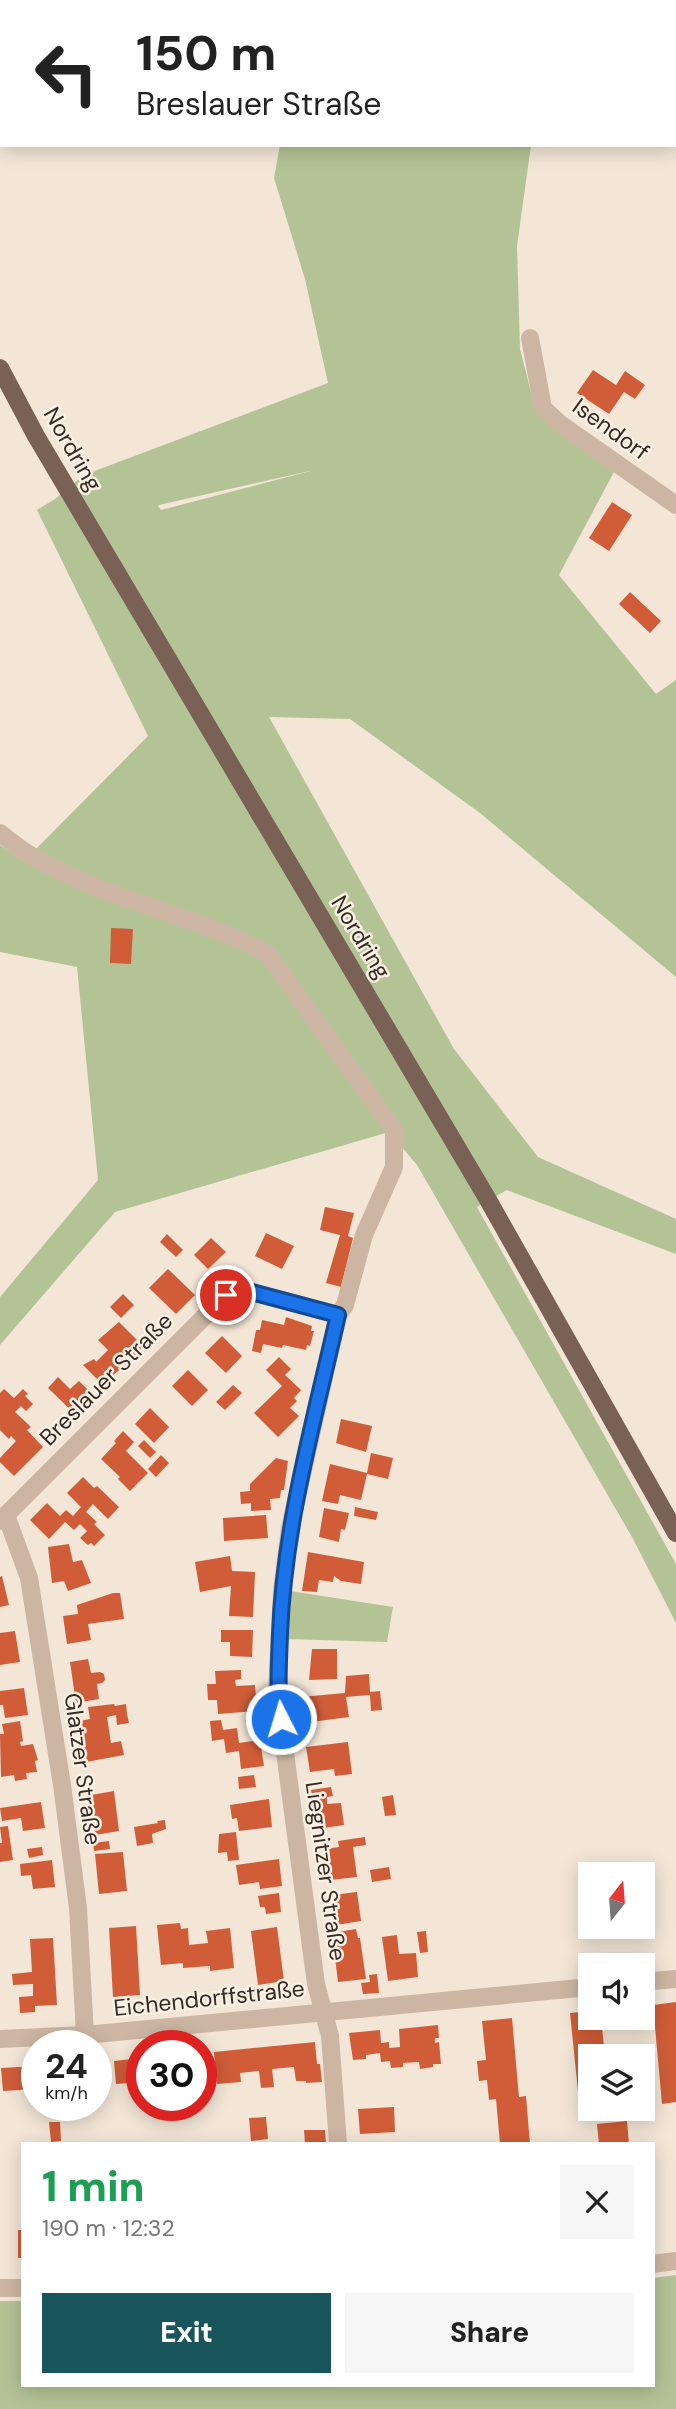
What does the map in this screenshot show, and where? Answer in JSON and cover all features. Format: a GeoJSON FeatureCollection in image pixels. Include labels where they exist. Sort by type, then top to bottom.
{"type":"FeatureCollection","features":[{"type":"Feature","properties":{"kind":"main road","name":"Nordring"},"geometry":{"type":"LineString","coordinates":[[0,368],[36,436],[480,1186],[676,1533]]}},
{"type":"Feature","properties":{"kind":"street","name":"Isendorf"},"geometry":{"type":"LineString","coordinates":[[530,338],[543,408],[559,423],[676,505]]}},
{"type":"Feature","properties":{"kind":"street","name":"Liegnitzer Straße"},"geometry":{"type":"LineString","coordinates":[[0,833],[35,858],[98,887],[242,940],[268,954],[394,1130],[394,1167],[364,1235],[345,1305],[338,1315],[290,1528],[282,1591],[277,1693],[316,1984],[331,2036],[338,2142]]}},
{"type":"Feature","properties":{"kind":"street","name":"Breslauer Straße"},"geometry":{"type":"LineString","coordinates":[[3,1518],[226,1295],[248,1291],[338,1315]]}},
{"type":"Feature","properties":{"kind":"street","name":"Glatzer Straße"},"geometry":{"type":"LineString","coordinates":[[3,1518],[29,1578],[62,1785],[78,1908],[85,2030]]}},
{"type":"Feature","properties":{"kind":"street"},"geometry":{"type":"LineString","coordinates":[[655,1981],[676,1979]]}},
{"type":"Feature","properties":{"kind":"street","name":"Eichendorffstraße"},"geometry":{"type":"LineString","coordinates":[[112,2032],[578,1988]]}},
{"type":"Feature","properties":{"kind":"street","name":"Eichendorffstraße"},"geometry":{"type":"LineString","coordinates":[[0,2039],[21,2038]]}},
{"type":"Feature","properties":{"kind":"street"},"geometry":{"type":"LineString","coordinates":[[655,2264],[676,2261]]}},
{"type":"Feature","properties":{"kind":"street"},"geometry":{"type":"LineString","coordinates":[[0,2288],[21,2288]]}},
{"type":"Feature","properties":{"kind":"green space"},"geometry":{"type":"Polygon","coordinates":[[[280,147],[531,147],[517,246],[520,349],[536,412],[614,472],[559,575],[656,694],[676,680],[676,977],[480,813],[350,719],[269,717],[454,1049],[538,1157],[676,1219],[676,1254],[507,1190],[477,1207],[676,1564],[676,1623],[632,1537],[417,1165],[389,1132],[115,1212],[0,1345],[0,1297],[98,1180],[77,967],[0,952],[0,845],[28,864],[35,850],[148,736],[37,510],[84,475],[328,383],[305,279],[274,178],[280,147]],[[314,470],[159,505],[161,510],[314,470]]]}},
{"type":"Feature","properties":{"kind":"green space"},"geometry":{"type":"Polygon","coordinates":[[[290,1591],[393,1607],[387,1642],[286,1639],[290,1591]]]}},
{"type":"Feature","properties":{"kind":"green space"},"geometry":{"type":"Polygon","coordinates":[[[676,2275],[676,2409],[0,2409],[0,2301],[21,2301],[21,2387],[655,2387],[655,2278],[676,2275]]]}},
{"type":"Feature","properties":{"kind":"building"},"geometry":{"type":"Polygon","coordinates":[[[593,370],[616,385],[625,371],[645,385],[635,399],[624,392],[609,414],[577,393],[593,370]]]}},
{"type":"Feature","properties":{"kind":"building"},"geometry":{"type":"Polygon","coordinates":[[[612,502],[632,515],[609,551],[589,538],[612,502]]]}},
{"type":"Feature","properties":{"kind":"building"},"geometry":{"type":"Polygon","coordinates":[[[630,592],[661,621],[650,633],[619,604],[630,592]]]}},
{"type":"Feature","properties":{"kind":"building"},"geometry":{"type":"Polygon","coordinates":[[[111,928],[133,929],[131,964],[110,963],[111,928]]]}},
{"type":"Feature","properties":{"kind":"building"},"geometry":{"type":"Polygon","coordinates":[[[325,1207],[354,1213],[348,1236],[353,1238],[341,1287],[326,1283],[340,1235],[320,1230],[325,1207]]]}},
{"type":"Feature","properties":{"kind":"building"},"geometry":{"type":"Polygon","coordinates":[[[266,1233],[294,1246],[282,1269],[255,1256],[266,1233]]]}},
{"type":"Feature","properties":{"kind":"building"},"geometry":{"type":"Polygon","coordinates":[[[167,1234],[183,1250],[176,1257],[160,1242],[167,1234]]]}},
{"type":"Feature","properties":{"kind":"building"},"geometry":{"type":"Polygon","coordinates":[[[211,1238],[226,1252],[208,1269],[194,1255],[211,1238]]]}},
{"type":"Feature","properties":{"kind":"building"},"geometry":{"type":"Polygon","coordinates":[[[168,1269],[195,1295],[176,1314],[149,1288],[168,1269]]]}},
{"type":"Feature","properties":{"kind":"building"},"geometry":{"type":"Polygon","coordinates":[[[123,1294],[134,1305],[121,1318],[110,1307],[123,1294]]]}},
{"type":"Feature","properties":{"kind":"building"},"geometry":{"type":"Polygon","coordinates":[[[286,1317],[312,1326],[311,1331],[314,1331],[310,1346],[307,1345],[306,1350],[263,1344],[261,1353],[252,1351],[256,1330],[260,1330],[262,1320],[284,1325],[286,1317]]]}},
{"type":"Feature","properties":{"kind":"building"},"geometry":{"type":"Polygon","coordinates":[[[119,1322],[140,1343],[141,1351],[110,1378],[96,1362],[108,1350],[98,1340],[119,1322]]]}},
{"type":"Feature","properties":{"kind":"building"},"geometry":{"type":"Polygon","coordinates":[[[222,1336],[242,1356],[226,1373],[205,1353],[222,1336]]]}},
{"type":"Feature","properties":{"kind":"building"},"geometry":{"type":"Polygon","coordinates":[[[279,1357],[291,1369],[285,1375],[301,1390],[294,1398],[297,1401],[290,1408],[299,1416],[278,1437],[254,1413],[282,1386],[266,1370],[279,1357]]]}},
{"type":"Feature","properties":{"kind":"building"},"geometry":{"type":"Polygon","coordinates":[[[94,1359],[108,1376],[101,1383],[83,1365],[94,1359]]]}},
{"type":"Feature","properties":{"kind":"building"},"geometry":{"type":"Polygon","coordinates":[[[188,1370],[208,1390],[192,1406],[172,1386],[188,1370]]]}},
{"type":"Feature","properties":{"kind":"building"},"geometry":{"type":"Polygon","coordinates":[[[58,1377],[70,1389],[79,1381],[95,1397],[76,1415],[48,1388],[58,1377]]]}},
{"type":"Feature","properties":{"kind":"building"},"geometry":{"type":"Polygon","coordinates":[[[233,1385],[242,1393],[225,1410],[216,1402],[233,1385]]]}},
{"type":"Feature","properties":{"kind":"building"},"geometry":{"type":"Polygon","coordinates":[[[4,1389],[14,1398],[23,1389],[28,1394],[25,1396],[33,1404],[26,1411],[21,1406],[15,1412],[31,1427],[27,1430],[43,1447],[14,1476],[0,1462],[0,1458],[16,1441],[11,1436],[9,1439],[0,1430],[0,1393],[4,1389]]]}},
{"type":"Feature","properties":{"kind":"building"},"geometry":{"type":"Polygon","coordinates":[[[150,1408],[169,1427],[154,1443],[135,1424],[150,1408]]]}},
{"type":"Feature","properties":{"kind":"building"},"geometry":{"type":"Polygon","coordinates":[[[341,1419],[372,1426],[366,1452],[336,1443],[341,1419]]]}},
{"type":"Feature","properties":{"kind":"building"},"geometry":{"type":"Polygon","coordinates":[[[123,1431],[134,1442],[126,1451],[148,1473],[130,1491],[101,1459],[123,1431]]]}},
{"type":"Feature","properties":{"kind":"building"},"geometry":{"type":"Polygon","coordinates":[[[144,1440],[156,1452],[150,1458],[138,1446],[144,1440]]]}},
{"type":"Feature","properties":{"kind":"building"},"geometry":{"type":"Polygon","coordinates":[[[371,1453],[393,1458],[388,1479],[367,1474],[361,1500],[340,1495],[338,1504],[322,1501],[330,1464],[367,1473],[371,1453]]]}},
{"type":"Feature","properties":{"kind":"building"},"geometry":{"type":"Polygon","coordinates":[[[161,1455],[169,1463],[156,1477],[148,1469],[161,1455]]]}},
{"type":"Feature","properties":{"kind":"building"},"geometry":{"type":"Polygon","coordinates":[[[276,1458],[288,1461],[284,1490],[281,1490],[280,1498],[270,1499],[271,1510],[251,1511],[251,1503],[241,1504],[240,1492],[250,1491],[250,1484],[276,1458]]]}},
{"type":"Feature","properties":{"kind":"building"},"geometry":{"type":"Polygon","coordinates":[[[83,1477],[119,1507],[108,1519],[93,1504],[86,1512],[97,1522],[94,1524],[105,1535],[94,1546],[91,1543],[88,1545],[80,1538],[87,1531],[80,1524],[74,1530],[65,1522],[49,1539],[30,1520],[47,1503],[60,1516],[66,1510],[73,1516],[81,1507],[67,1493],[83,1477]]]}},
{"type":"Feature","properties":{"kind":"building"},"geometry":{"type":"Polygon","coordinates":[[[355,1507],[378,1512],[376,1520],[354,1516],[355,1507]]]}},
{"type":"Feature","properties":{"kind":"building"},"geometry":{"type":"Polygon","coordinates":[[[324,1508],[349,1513],[345,1530],[341,1529],[339,1542],[319,1537],[324,1508]]]}},
{"type":"Feature","properties":{"kind":"building"},"geometry":{"type":"Polygon","coordinates":[[[266,1515],[268,1538],[224,1541],[223,1518],[266,1515]]]}},
{"type":"Feature","properties":{"kind":"building"},"geometry":{"type":"Polygon","coordinates":[[[69,1544],[73,1562],[82,1560],[91,1583],[68,1591],[64,1581],[52,1583],[48,1547],[69,1544]]]}},
{"type":"Feature","properties":{"kind":"building"},"geometry":{"type":"Polygon","coordinates":[[[308,1552],[364,1562],[361,1584],[341,1581],[334,1576],[333,1582],[319,1580],[317,1592],[302,1591],[308,1552]]]}},
{"type":"Feature","properties":{"kind":"building"},"geometry":{"type":"Polygon","coordinates":[[[230,1556],[232,1571],[255,1572],[253,1617],[229,1616],[231,1586],[200,1592],[195,1562],[230,1556]]]}},
{"type":"Feature","properties":{"kind":"building"},"geometry":{"type":"Polygon","coordinates":[[[2,1576],[9,1605],[0,1607],[0,1577],[2,1576]]]}},
{"type":"Feature","properties":{"kind":"building"},"geometry":{"type":"Polygon","coordinates":[[[120,1593],[124,1619],[88,1624],[91,1640],[67,1644],[63,1616],[78,1614],[77,1605],[120,1593]]]}},
{"type":"Feature","properties":{"kind":"building"},"geometry":{"type":"Polygon","coordinates":[[[221,1630],[253,1630],[252,1657],[230,1656],[230,1642],[221,1642],[221,1630]]]}},
{"type":"Feature","properties":{"kind":"building"},"geometry":{"type":"Polygon","coordinates":[[[15,1631],[20,1662],[0,1665],[0,1633],[15,1631]]]}},
{"type":"Feature","properties":{"kind":"building"},"geometry":{"type":"Polygon","coordinates":[[[312,1649],[337,1649],[337,1679],[309,1680],[312,1649]]]}},
{"type":"Feature","properties":{"kind":"building"},"geometry":{"type":"Polygon","coordinates":[[[88,1659],[91,1673],[104,1674],[105,1680],[97,1684],[99,1699],[76,1703],[70,1662],[88,1659]]]}},
{"type":"Feature","properties":{"kind":"building"},"geometry":{"type":"Polygon","coordinates":[[[241,1670],[241,1679],[235,1680],[236,1686],[255,1685],[257,1711],[218,1714],[217,1700],[208,1700],[207,1684],[216,1684],[215,1671],[241,1670]]]}},
{"type":"Feature","properties":{"kind":"building"},"geometry":{"type":"Polygon","coordinates":[[[369,1674],[370,1692],[380,1691],[382,1710],[371,1711],[370,1695],[346,1697],[349,1717],[304,1723],[301,1697],[345,1693],[346,1676],[369,1674]]]}},
{"type":"Feature","properties":{"kind":"building"},"geometry":{"type":"Polygon","coordinates":[[[24,1688],[28,1715],[5,1718],[3,1705],[0,1705],[0,1691],[24,1688]]]}},
{"type":"Feature","properties":{"kind":"building"},"geometry":{"type":"Polygon","coordinates":[[[126,1704],[129,1723],[117,1725],[116,1715],[107,1717],[111,1743],[121,1741],[124,1755],[86,1762],[80,1721],[90,1719],[88,1707],[126,1704]]]}},
{"type":"Feature","properties":{"kind":"building"},"geometry":{"type":"Polygon","coordinates":[[[221,1720],[223,1730],[237,1728],[239,1743],[260,1740],[264,1766],[241,1769],[239,1751],[226,1753],[224,1739],[212,1741],[210,1721],[221,1720]]]}},
{"type":"Feature","properties":{"kind":"building"},"geometry":{"type":"Polygon","coordinates":[[[20,1721],[23,1741],[20,1742],[21,1746],[33,1744],[38,1760],[35,1761],[37,1772],[26,1773],[27,1779],[15,1781],[14,1775],[1,1777],[0,1734],[4,1734],[2,1724],[20,1721]]]}},
{"type":"Feature","properties":{"kind":"building"},"geometry":{"type":"Polygon","coordinates":[[[348,1742],[352,1774],[335,1776],[334,1769],[310,1772],[306,1747],[348,1742]]]}},
{"type":"Feature","properties":{"kind":"building"},"geometry":{"type":"Polygon","coordinates":[[[254,1775],[256,1787],[239,1789],[238,1777],[254,1775]]]}},
{"type":"Feature","properties":{"kind":"building"},"geometry":{"type":"Polygon","coordinates":[[[331,1787],[333,1796],[327,1797],[327,1804],[341,1803],[344,1825],[317,1829],[311,1790],[331,1787]]]}},
{"type":"Feature","properties":{"kind":"building"},"geometry":{"type":"Polygon","coordinates":[[[114,1791],[119,1831],[95,1835],[91,1795],[114,1791]]]}},
{"type":"Feature","properties":{"kind":"building"},"geometry":{"type":"Polygon","coordinates":[[[393,1795],[396,1815],[385,1816],[382,1797],[393,1795]]]}},
{"type":"Feature","properties":{"kind":"building"},"geometry":{"type":"Polygon","coordinates":[[[269,1799],[272,1827],[239,1831],[237,1818],[232,1819],[230,1805],[269,1799]]]}},
{"type":"Feature","properties":{"kind":"building"},"geometry":{"type":"Polygon","coordinates":[[[41,1802],[45,1828],[23,1831],[21,1818],[2,1821],[0,1808],[41,1802]]]}},
{"type":"Feature","properties":{"kind":"building"},"geometry":{"type":"Polygon","coordinates":[[[165,1820],[166,1829],[152,1834],[153,1843],[137,1846],[134,1827],[165,1820]]]}},
{"type":"Feature","properties":{"kind":"building"},"geometry":{"type":"Polygon","coordinates":[[[8,1826],[13,1860],[0,1862],[0,1827],[8,1826]]]}},
{"type":"Feature","properties":{"kind":"building"},"geometry":{"type":"Polygon","coordinates":[[[236,1832],[239,1860],[228,1861],[227,1852],[218,1853],[219,1834],[236,1832]]]}},
{"type":"Feature","properties":{"kind":"building"},"geometry":{"type":"Polygon","coordinates":[[[365,1837],[366,1845],[353,1847],[357,1877],[330,1880],[325,1849],[339,1847],[338,1841],[365,1837]]]}},
{"type":"Feature","properties":{"kind":"building"},"geometry":{"type":"Polygon","coordinates":[[[109,1841],[110,1849],[94,1851],[93,1843],[109,1841]]]}},
{"type":"Feature","properties":{"kind":"building"},"geometry":{"type":"Polygon","coordinates":[[[42,1847],[43,1855],[29,1858],[27,1849],[42,1847]]]}},
{"type":"Feature","properties":{"kind":"building"},"geometry":{"type":"Polygon","coordinates":[[[123,1852],[127,1891],[99,1894],[95,1854],[123,1852]]]}},
{"type":"Feature","properties":{"kind":"building"},"geometry":{"type":"Polygon","coordinates":[[[279,1859],[282,1886],[260,1889],[259,1882],[239,1885],[236,1865],[279,1859]]]}},
{"type":"Feature","properties":{"kind":"building"},"geometry":{"type":"Polygon","coordinates":[[[52,1860],[55,1887],[33,1889],[31,1875],[21,1876],[20,1864],[52,1860]]]}},
{"type":"Feature","properties":{"kind":"building"},"geometry":{"type":"Polygon","coordinates":[[[389,1867],[391,1879],[372,1882],[370,1870],[389,1867]]]}},
{"type":"Feature","properties":{"kind":"building"},"geometry":{"type":"Polygon","coordinates":[[[357,1892],[361,1921],[336,1925],[332,1895],[357,1892]]]}},
{"type":"Feature","properties":{"kind":"building"},"geometry":{"type":"Polygon","coordinates":[[[279,1893],[281,1912],[266,1914],[265,1907],[260,1907],[258,1896],[279,1893]]]}},
{"type":"Feature","properties":{"kind":"building"},"geometry":{"type":"Polygon","coordinates":[[[180,1923],[181,1929],[188,1928],[189,1945],[208,1943],[206,1931],[230,1928],[234,1968],[210,1971],[210,1966],[183,1968],[183,1963],[161,1965],[157,1925],[180,1923]]]}},
{"type":"Feature","properties":{"kind":"building"},"geometry":{"type":"Polygon","coordinates":[[[136,1926],[140,1995],[113,1997],[109,1928],[136,1926]]]}},
{"type":"Feature","properties":{"kind":"building"},"geometry":{"type":"Polygon","coordinates":[[[277,1927],[284,1981],[258,1985],[251,1931],[277,1927]]]}},
{"type":"Feature","properties":{"kind":"building"},"geometry":{"type":"Polygon","coordinates":[[[356,1929],[360,1938],[366,1979],[338,1982],[332,1933],[356,1929]]]}},
{"type":"Feature","properties":{"kind":"building"},"geometry":{"type":"Polygon","coordinates":[[[426,1931],[428,1952],[420,1953],[417,1932],[426,1931]]]}},
{"type":"Feature","properties":{"kind":"building"},"geometry":{"type":"Polygon","coordinates":[[[397,1935],[399,1954],[416,1953],[418,1977],[388,1981],[382,1937],[397,1935]]]}},
{"type":"Feature","properties":{"kind":"building"},"geometry":{"type":"Polygon","coordinates":[[[53,1938],[57,2005],[35,2006],[35,2012],[20,2013],[19,1997],[33,1996],[33,1984],[13,1985],[12,1974],[32,1972],[30,1939],[53,1938]]]}},
{"type":"Feature","properties":{"kind":"building"},"geometry":{"type":"Polygon","coordinates":[[[377,1974],[379,1993],[363,1994],[361,1983],[370,1982],[369,1975],[377,1974]]]}},
{"type":"Feature","properties":{"kind":"building"},"geometry":{"type":"Polygon","coordinates":[[[676,2002],[676,2102],[662,2104],[655,2027],[655,2005],[676,2002]]]}},
{"type":"Feature","properties":{"kind":"building"},"geometry":{"type":"Polygon","coordinates":[[[578,2012],[578,2030],[602,2030],[604,2044],[578,2044],[578,2091],[570,2013],[578,2012]]]}},
{"type":"Feature","properties":{"kind":"building"},"geometry":{"type":"Polygon","coordinates":[[[512,2018],[519,2097],[526,2096],[530,2142],[500,2142],[496,2099],[489,2100],[487,2080],[479,2081],[477,2061],[486,2060],[482,2021],[512,2018]]]}},
{"type":"Feature","properties":{"kind":"building"},"geometry":{"type":"Polygon","coordinates":[[[438,2025],[439,2038],[435,2038],[435,2043],[439,2042],[441,2064],[420,2069],[419,2062],[403,2063],[403,2067],[391,2068],[390,2061],[381,2062],[380,2053],[366,2055],[366,2059],[353,2060],[349,2033],[380,2030],[381,2043],[389,2042],[389,2048],[400,2047],[399,2029],[438,2025]]]}},
{"type":"Feature","properties":{"kind":"building"},"geometry":{"type":"Polygon","coordinates":[[[315,2042],[322,2082],[296,2081],[294,2067],[272,2069],[274,2087],[261,2088],[259,2071],[240,2073],[241,2082],[217,2084],[217,2052],[315,2042]]]}},
{"type":"Feature","properties":{"kind":"building"},"geometry":{"type":"Polygon","coordinates":[[[126,2060],[126,2083],[116,2084],[114,2061],[126,2060]]]}},
{"type":"Feature","properties":{"kind":"building"},"geometry":{"type":"Polygon","coordinates":[[[21,2067],[21,2090],[3,2091],[1,2068],[21,2067]]]}},
{"type":"Feature","properties":{"kind":"building"},"geometry":{"type":"Polygon","coordinates":[[[394,2107],[395,2132],[360,2134],[358,2109],[394,2107]]]}},
{"type":"Feature","properties":{"kind":"building"},"geometry":{"type":"Polygon","coordinates":[[[266,2117],[268,2139],[251,2141],[249,2118],[266,2117]]]}},
{"type":"Feature","properties":{"kind":"building"},"geometry":{"type":"Polygon","coordinates":[[[627,2121],[629,2142],[599,2142],[597,2124],[627,2121]]]}},
{"type":"Feature","properties":{"kind":"building"},"geometry":{"type":"Polygon","coordinates":[[[49,2122],[60,2122],[61,2141],[51,2142],[49,2122]]]}},
{"type":"Feature","properties":{"kind":"building"},"geometry":{"type":"Polygon","coordinates":[[[304,2130],[325,2130],[326,2142],[305,2142],[304,2130]]]}},
{"type":"Feature","properties":{"kind":"building"},"geometry":{"type":"Polygon","coordinates":[[[18,2230],[21,2230],[21,2258],[18,2258],[18,2230]]]}},
{"type":"Feature","properties":{"kind":"route"},"geometry":{"type":"LineString","coordinates":[[226,1295],[248,1291],[338,1315],[290,1528],[282,1591],[277,1693],[281,1719]]}}]}
